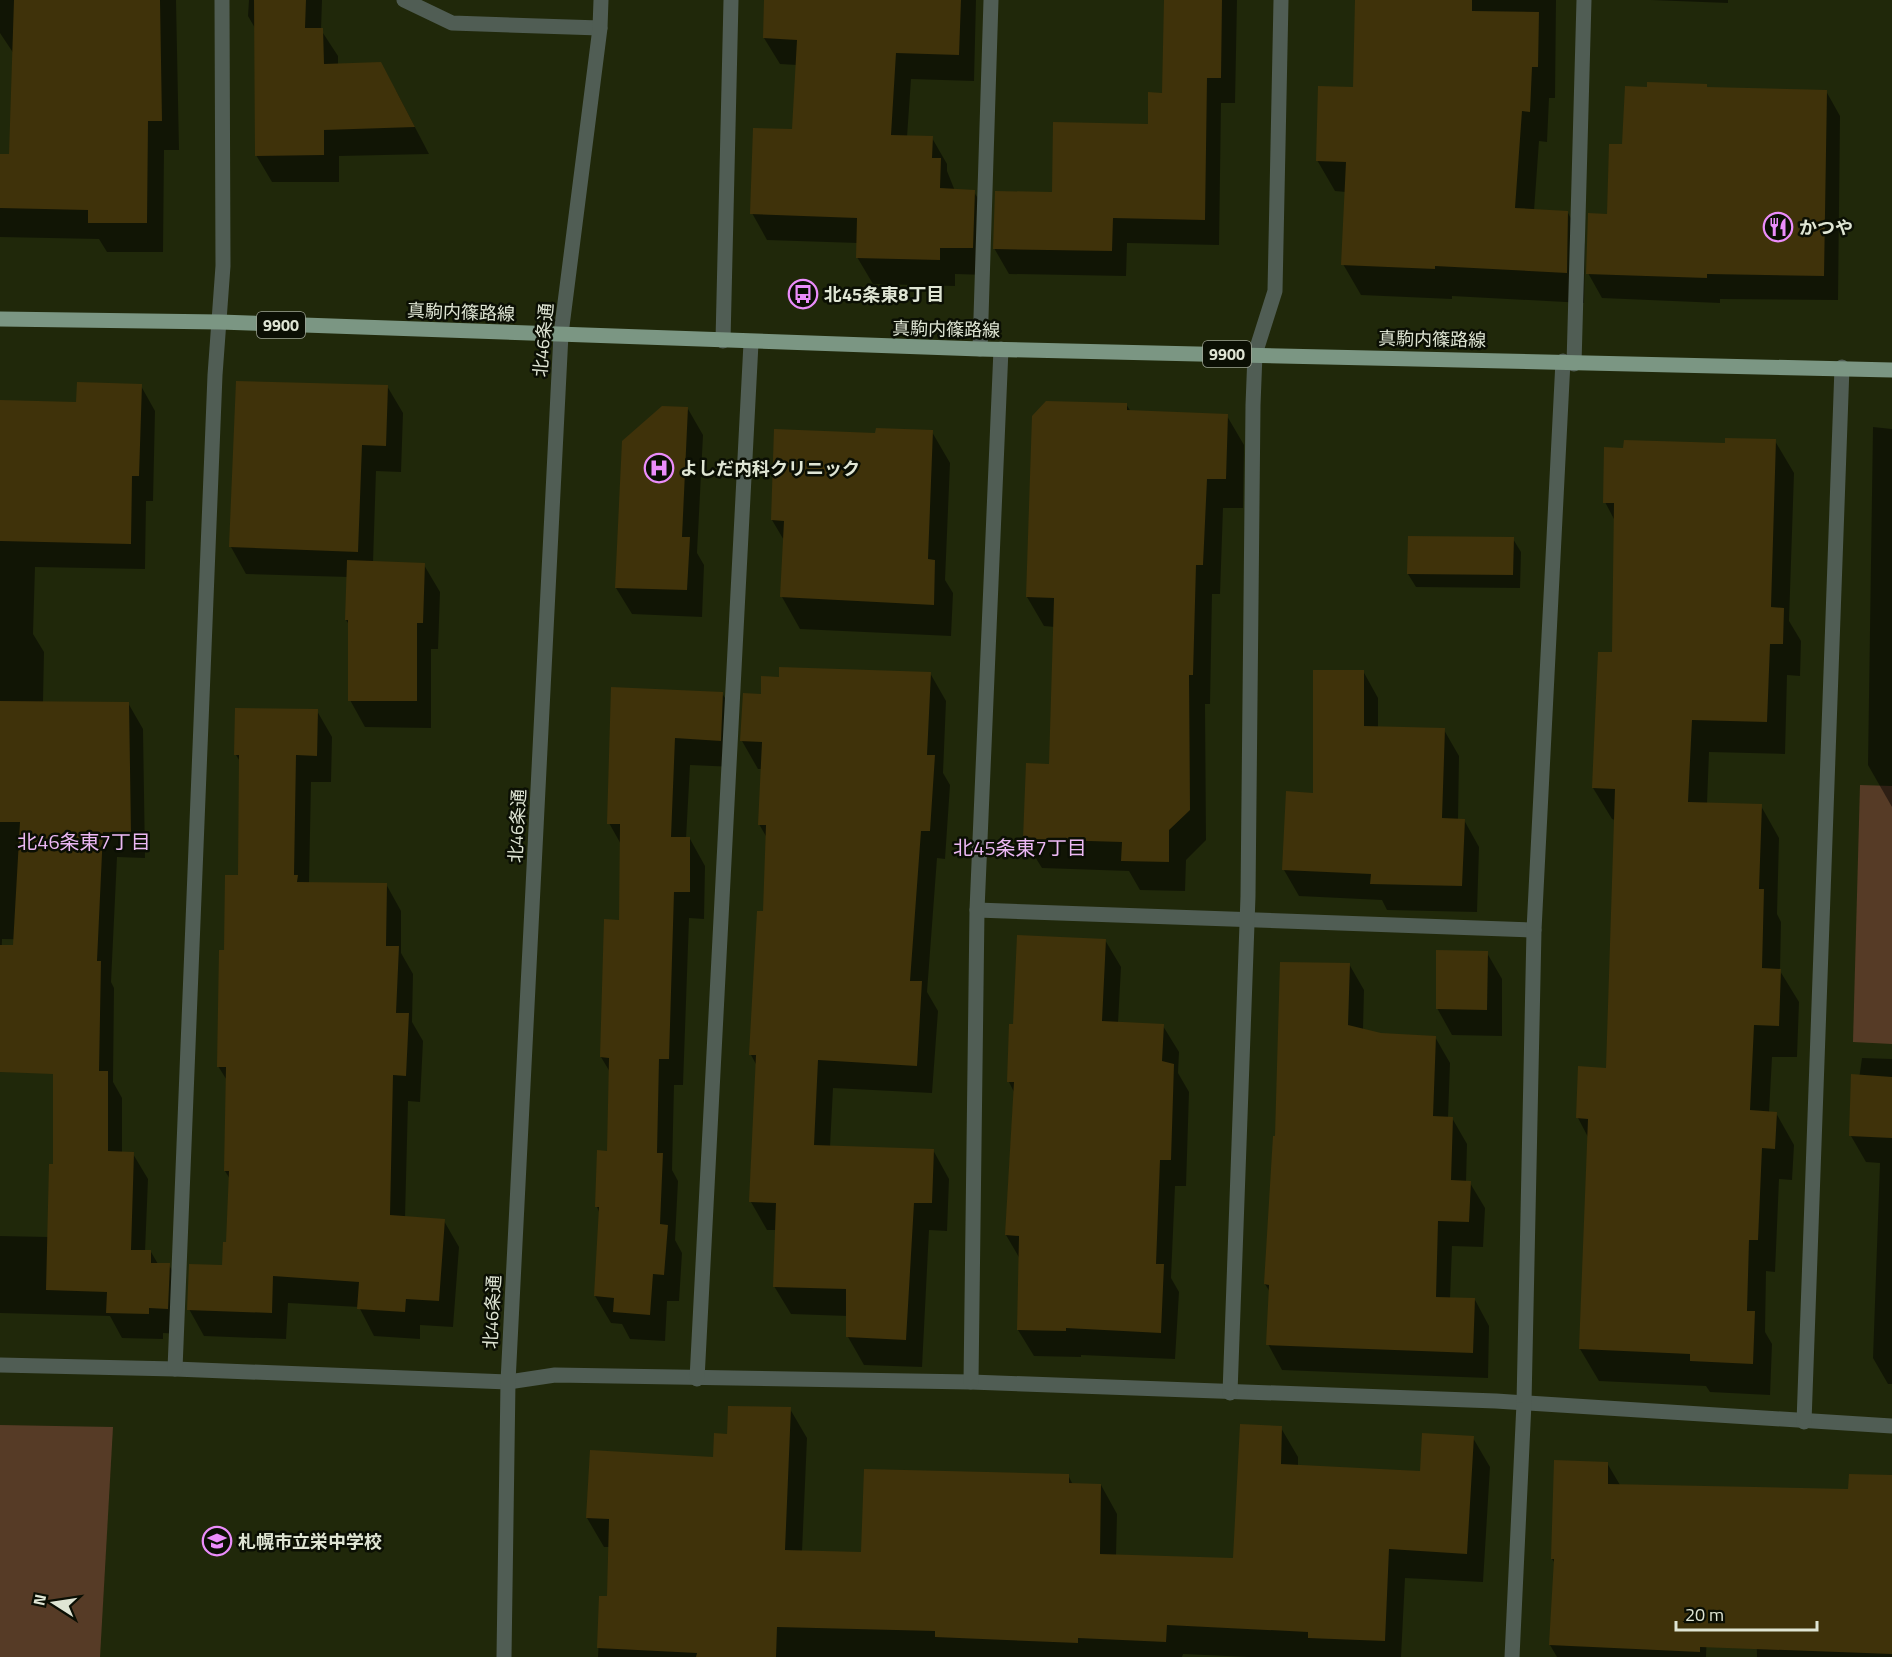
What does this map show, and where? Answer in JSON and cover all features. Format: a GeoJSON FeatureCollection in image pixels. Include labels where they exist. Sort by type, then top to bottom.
{"type":"FeatureCollection","features":[{"type":"Feature","properties":{"kind":"main road","name":"真駒内篠路線"},"geometry":{"type":"LineString","coordinates":[[0,319],[220,322],[751,343],[1001,350],[1842,367],[1892,370]]}},
{"type":"Feature","properties":{"kind":"street"},"geometry":{"type":"LineString","coordinates":[[175,1369],[215,375],[224,266],[222,0]]}},
{"type":"Feature","properties":{"kind":"street"},"geometry":{"type":"LineString","coordinates":[[404,0],[452,23],[600,28]]}},
{"type":"Feature","properties":{"kind":"street","name":"北46条通"},"geometry":{"type":"LineString","coordinates":[[504,1657],[508,1382],[561,334],[600,28],[601,0]]}},
{"type":"Feature","properties":{"kind":"street"},"geometry":{"type":"LineString","coordinates":[[723,341],[731,0]]}},
{"type":"Feature","properties":{"kind":"street"},"geometry":{"type":"LineString","coordinates":[[980,349],[991,0]]}},
{"type":"Feature","properties":{"kind":"street"},"geometry":{"type":"LineString","coordinates":[[1230,1393],[1246,918],[1255,354],[1275,291],[1281,0]]}},
{"type":"Feature","properties":{"kind":"street"},"geometry":{"type":"LineString","coordinates":[[1512,1657],[1524,1403],[1534,930],[1568,362],[1584,0]]}},
{"type":"Feature","properties":{"kind":"street"},"geometry":{"type":"LineString","coordinates":[[697,1379],[751,343]]}},
{"type":"Feature","properties":{"kind":"street"},"geometry":{"type":"LineString","coordinates":[[971,1382],[977,910],[1001,350]]}},
{"type":"Feature","properties":{"kind":"street"},"geometry":{"type":"LineString","coordinates":[[1804,1422],[1842,367]]}},
{"type":"Feature","properties":{"kind":"street"},"geometry":{"type":"LineString","coordinates":[[977,910],[1534,930]]}},
{"type":"Feature","properties":{"kind":"street"},"geometry":{"type":"LineString","coordinates":[[0,1365],[175,1369],[508,1382],[555,1375],[971,1382],[1524,1403],[1892,1426]]}},
{"type":"Feature","properties":{"kind":"shaded area"},"geometry":{"type":"Polygon","coordinates":[[[1860,785],[1892,786],[1892,1044],[1853,1042],[1860,785]]]}},
{"type":"Feature","properties":{"kind":"shaded area"},"geometry":{"type":"Polygon","coordinates":[[[0,1425],[113,1427],[100,1657],[0,1657],[0,1425]]]}},
{"type":"Feature","properties":{"kind":"building"},"geometry":{"type":"Polygon","coordinates":[[[14,0],[160,0],[162,121],[148,121],[147,223],[88,223],[88,210],[0,208],[0,154],[9,154],[14,0]]]}},
{"type":"Feature","properties":{"kind":"building"},"geometry":{"type":"Polygon","coordinates":[[[254,0],[306,0],[305,28],[323,28],[324,64],[381,62],[415,127],[324,130],[324,155],[255,156],[254,0]]]}},
{"type":"Feature","properties":{"kind":"building"},"geometry":{"type":"Polygon","coordinates":[[[764,0],[961,0],[959,55],[896,53],[891,135],[933,136],[932,158],[941,158],[940,188],[975,190],[973,248],[940,248],[940,260],[856,258],[857,218],[750,214],[753,128],[792,129],[797,40],[763,38],[764,0]]]}},
{"type":"Feature","properties":{"kind":"building"},"geometry":{"type":"Polygon","coordinates":[[[1164,0],[1222,0],[1221,78],[1207,78],[1205,220],[1113,218],[1112,251],[993,249],[995,191],[1052,192],[1053,122],[1148,124],[1148,92],[1162,93],[1164,0]]]}},
{"type":"Feature","properties":{"kind":"building"},"geometry":{"type":"Polygon","coordinates":[[[1355,0],[1472,0],[1472,11],[1539,12],[1538,67],[1532,67],[1530,112],[1522,111],[1515,208],[1568,211],[1567,273],[1435,266],[1435,269],[1341,265],[1346,162],[1316,161],[1318,86],[1353,87],[1355,0]]]}},
{"type":"Feature","properties":{"kind":"building"},"geometry":{"type":"Polygon","coordinates":[[[1647,82],[1707,84],[1707,87],[1827,90],[1824,276],[1707,274],[1707,278],[1586,274],[1588,213],[1607,214],[1609,144],[1622,144],[1625,86],[1647,87],[1647,82]]]}},
{"type":"Feature","properties":{"kind":"building"},"geometry":{"type":"Polygon","coordinates":[[[236,381],[388,385],[386,446],[362,445],[358,552],[229,547],[236,381]]]}},
{"type":"Feature","properties":{"kind":"building"},"geometry":{"type":"Polygon","coordinates":[[[77,382],[142,384],[139,476],[132,476],[131,544],[0,541],[0,400],[76,402],[77,382]]]}},
{"type":"Feature","properties":{"kind":"building"},"geometry":{"type":"Polygon","coordinates":[[[1046,401],[1127,403],[1127,410],[1228,414],[1226,479],[1207,479],[1203,565],[1196,565],[1193,675],[1189,675],[1190,810],[1169,830],[1169,862],[1121,861],[1122,842],[1023,839],[1026,763],[1049,764],[1054,598],[1026,597],[1032,416],[1046,401]]]}},
{"type":"Feature","properties":{"kind":"building"},"geometry":{"type":"Polygon","coordinates":[[[662,406],[688,407],[682,537],[690,537],[687,590],[615,588],[622,441],[662,406]]]}},
{"type":"Feature","properties":{"kind":"building"},"geometry":{"type":"Polygon","coordinates":[[[876,428],[933,430],[928,559],[935,560],[934,605],[780,597],[784,521],[771,520],[774,429],[875,433],[876,428]]]}},
{"type":"Feature","properties":{"kind":"building"},"geometry":{"type":"Polygon","coordinates":[[[1725,438],[1776,439],[1771,607],[1784,608],[1783,644],[1770,644],[1767,722],[1692,720],[1688,802],[1762,804],[1759,889],[1764,889],[1762,968],[1781,969],[1779,1026],[1754,1025],[1750,1110],[1777,1112],[1775,1149],[1762,1148],[1758,1240],[1749,1240],[1747,1311],[1755,1311],[1753,1364],[1690,1361],[1690,1354],[1579,1349],[1588,1119],[1576,1118],[1578,1066],[1606,1068],[1615,789],[1592,788],[1598,652],[1612,652],[1614,503],[1603,503],[1604,447],[1623,448],[1624,440],[1725,443],[1725,438]]]}},
{"type":"Feature","properties":{"kind":"building"},"geometry":{"type":"Polygon","coordinates":[[[1408,536],[1514,537],[1513,575],[1407,574],[1408,536]]]}},
{"type":"Feature","properties":{"kind":"building"},"geometry":{"type":"Polygon","coordinates":[[[347,560],[425,563],[423,623],[417,623],[417,701],[348,701],[348,620],[345,620],[347,560]]]}},
{"type":"Feature","properties":{"kind":"building"},"geometry":{"type":"Polygon","coordinates":[[[779,667],[931,672],[927,755],[935,755],[930,831],[921,831],[910,981],[922,981],[917,1066],[818,1060],[814,1145],[934,1149],[932,1203],[914,1203],[906,1340],[846,1337],[846,1289],[773,1287],[776,1203],[749,1202],[756,1055],[749,1055],[757,911],[763,911],[766,825],[758,825],[762,742],[740,741],[743,693],[761,694],[761,676],[779,677],[779,667]]]}},
{"type":"Feature","properties":{"kind":"building"},"geometry":{"type":"Polygon","coordinates":[[[1313,670],[1364,670],[1364,726],[1445,728],[1442,818],[1465,819],[1462,886],[1370,884],[1371,874],[1282,870],[1286,791],[1313,793],[1313,670]]]}},
{"type":"Feature","properties":{"kind":"building"},"geometry":{"type":"Polygon","coordinates":[[[611,687],[723,692],[721,741],[675,738],[671,837],[690,837],[690,892],[674,892],[669,1059],[659,1059],[657,1153],[663,1153],[660,1224],[668,1225],[664,1275],[653,1274],[650,1315],[613,1312],[614,1298],[594,1296],[599,1207],[595,1207],[597,1150],[607,1151],[609,1058],[600,1057],[604,919],[619,920],[620,824],[607,824],[611,687]]]}},
{"type":"Feature","properties":{"kind":"building"},"geometry":{"type":"Polygon","coordinates":[[[0,701],[129,702],[131,833],[103,832],[97,961],[101,961],[99,1071],[108,1071],[108,1151],[134,1152],[131,1250],[151,1250],[151,1263],[170,1263],[168,1309],[149,1308],[149,1314],[106,1313],[107,1292],[46,1290],[49,1164],[53,1164],[53,1074],[0,1072],[0,945],[13,945],[20,822],[0,822],[0,701]]]}},
{"type":"Feature","properties":{"kind":"building"},"geometry":{"type":"Polygon","coordinates":[[[235,708],[318,709],[317,756],[296,755],[294,875],[298,875],[297,882],[387,883],[386,946],[399,946],[396,1013],[409,1013],[406,1076],[393,1075],[390,1215],[445,1219],[439,1301],[406,1299],[405,1312],[357,1309],[359,1282],[273,1276],[272,1313],[187,1310],[189,1264],[222,1265],[223,1242],[226,1242],[229,1171],[224,1171],[226,1067],[217,1067],[219,950],[224,950],[225,875],[238,875],[239,755],[234,755],[235,708]]]}},
{"type":"Feature","properties":{"kind":"building"},"geometry":{"type":"Polygon","coordinates":[[[1017,935],[1106,939],[1102,1021],[1164,1024],[1162,1061],[1174,1064],[1171,1160],[1160,1160],[1156,1264],[1164,1264],[1161,1333],[1066,1328],[1066,1331],[1017,1330],[1019,1236],[1005,1235],[1014,1082],[1007,1082],[1009,1024],[1013,1024],[1017,935]]]}},
{"type":"Feature","properties":{"kind":"building"},"geometry":{"type":"Polygon","coordinates":[[[1436,950],[1488,951],[1487,1010],[1436,1009],[1436,950]]]}},
{"type":"Feature","properties":{"kind":"building"},"geometry":{"type":"Polygon","coordinates":[[[1280,962],[1350,963],[1348,1025],[1381,1033],[1436,1036],[1433,1116],[1453,1117],[1451,1180],[1471,1181],[1469,1222],[1438,1221],[1436,1297],[1475,1298],[1473,1353],[1266,1345],[1269,1285],[1264,1284],[1273,1136],[1275,1136],[1280,962]]]}},
{"type":"Feature","properties":{"kind":"building"},"geometry":{"type":"Polygon","coordinates":[[[1851,1074],[1892,1077],[1892,1138],[1849,1136],[1851,1074]]]}},
{"type":"Feature","properties":{"kind":"building"},"geometry":{"type":"Polygon","coordinates":[[[728,1406],[791,1407],[785,1550],[861,1552],[864,1469],[1069,1474],[1069,1483],[1101,1484],[1100,1554],[1233,1558],[1240,1424],[1282,1426],[1281,1464],[1420,1471],[1422,1433],[1474,1436],[1467,1554],[1389,1549],[1385,1641],[1308,1638],[1308,1632],[1167,1625],[1166,1642],[1078,1638],[1078,1643],[935,1637],[935,1631],[777,1627],[776,1657],[696,1657],[697,1653],[597,1648],[599,1596],[607,1596],[609,1519],[586,1518],[590,1450],[713,1457],[714,1433],[727,1434],[728,1406]]]}},
{"type":"Feature","properties":{"kind":"building"},"geometry":{"type":"Polygon","coordinates":[[[1554,1460],[1608,1462],[1608,1484],[1848,1489],[1849,1474],[1892,1475],[1892,1654],[1700,1647],[1700,1652],[1549,1645],[1554,1559],[1551,1559],[1554,1460]]]}},
{"type":"Feature","properties":{"kind":"place","name":"かつや"},"geometry":{"type":"Point","coordinates":[1778,227]}},
{"type":"Feature","properties":{"kind":"place","name":"北45条東8丁目"},"geometry":{"type":"Point","coordinates":[803,294]}},
{"type":"Feature","properties":{"kind":"place","name":"よしだ内科クリニック"},"geometry":{"type":"Point","coordinates":[659,468]}},
{"type":"Feature","properties":{"kind":"place","name":"札幌市立栄中学校"},"geometry":{"type":"Point","coordinates":[217,1541]}},
{"type":"Feature","properties":{"kind":"district","name":"北46条東7丁目"},"geometry":{"type":"Point","coordinates":[84,841]}},
{"type":"Feature","properties":{"kind":"district","name":"北45条東7丁目"},"geometry":{"type":"Point","coordinates":[1020,847]}}]}
